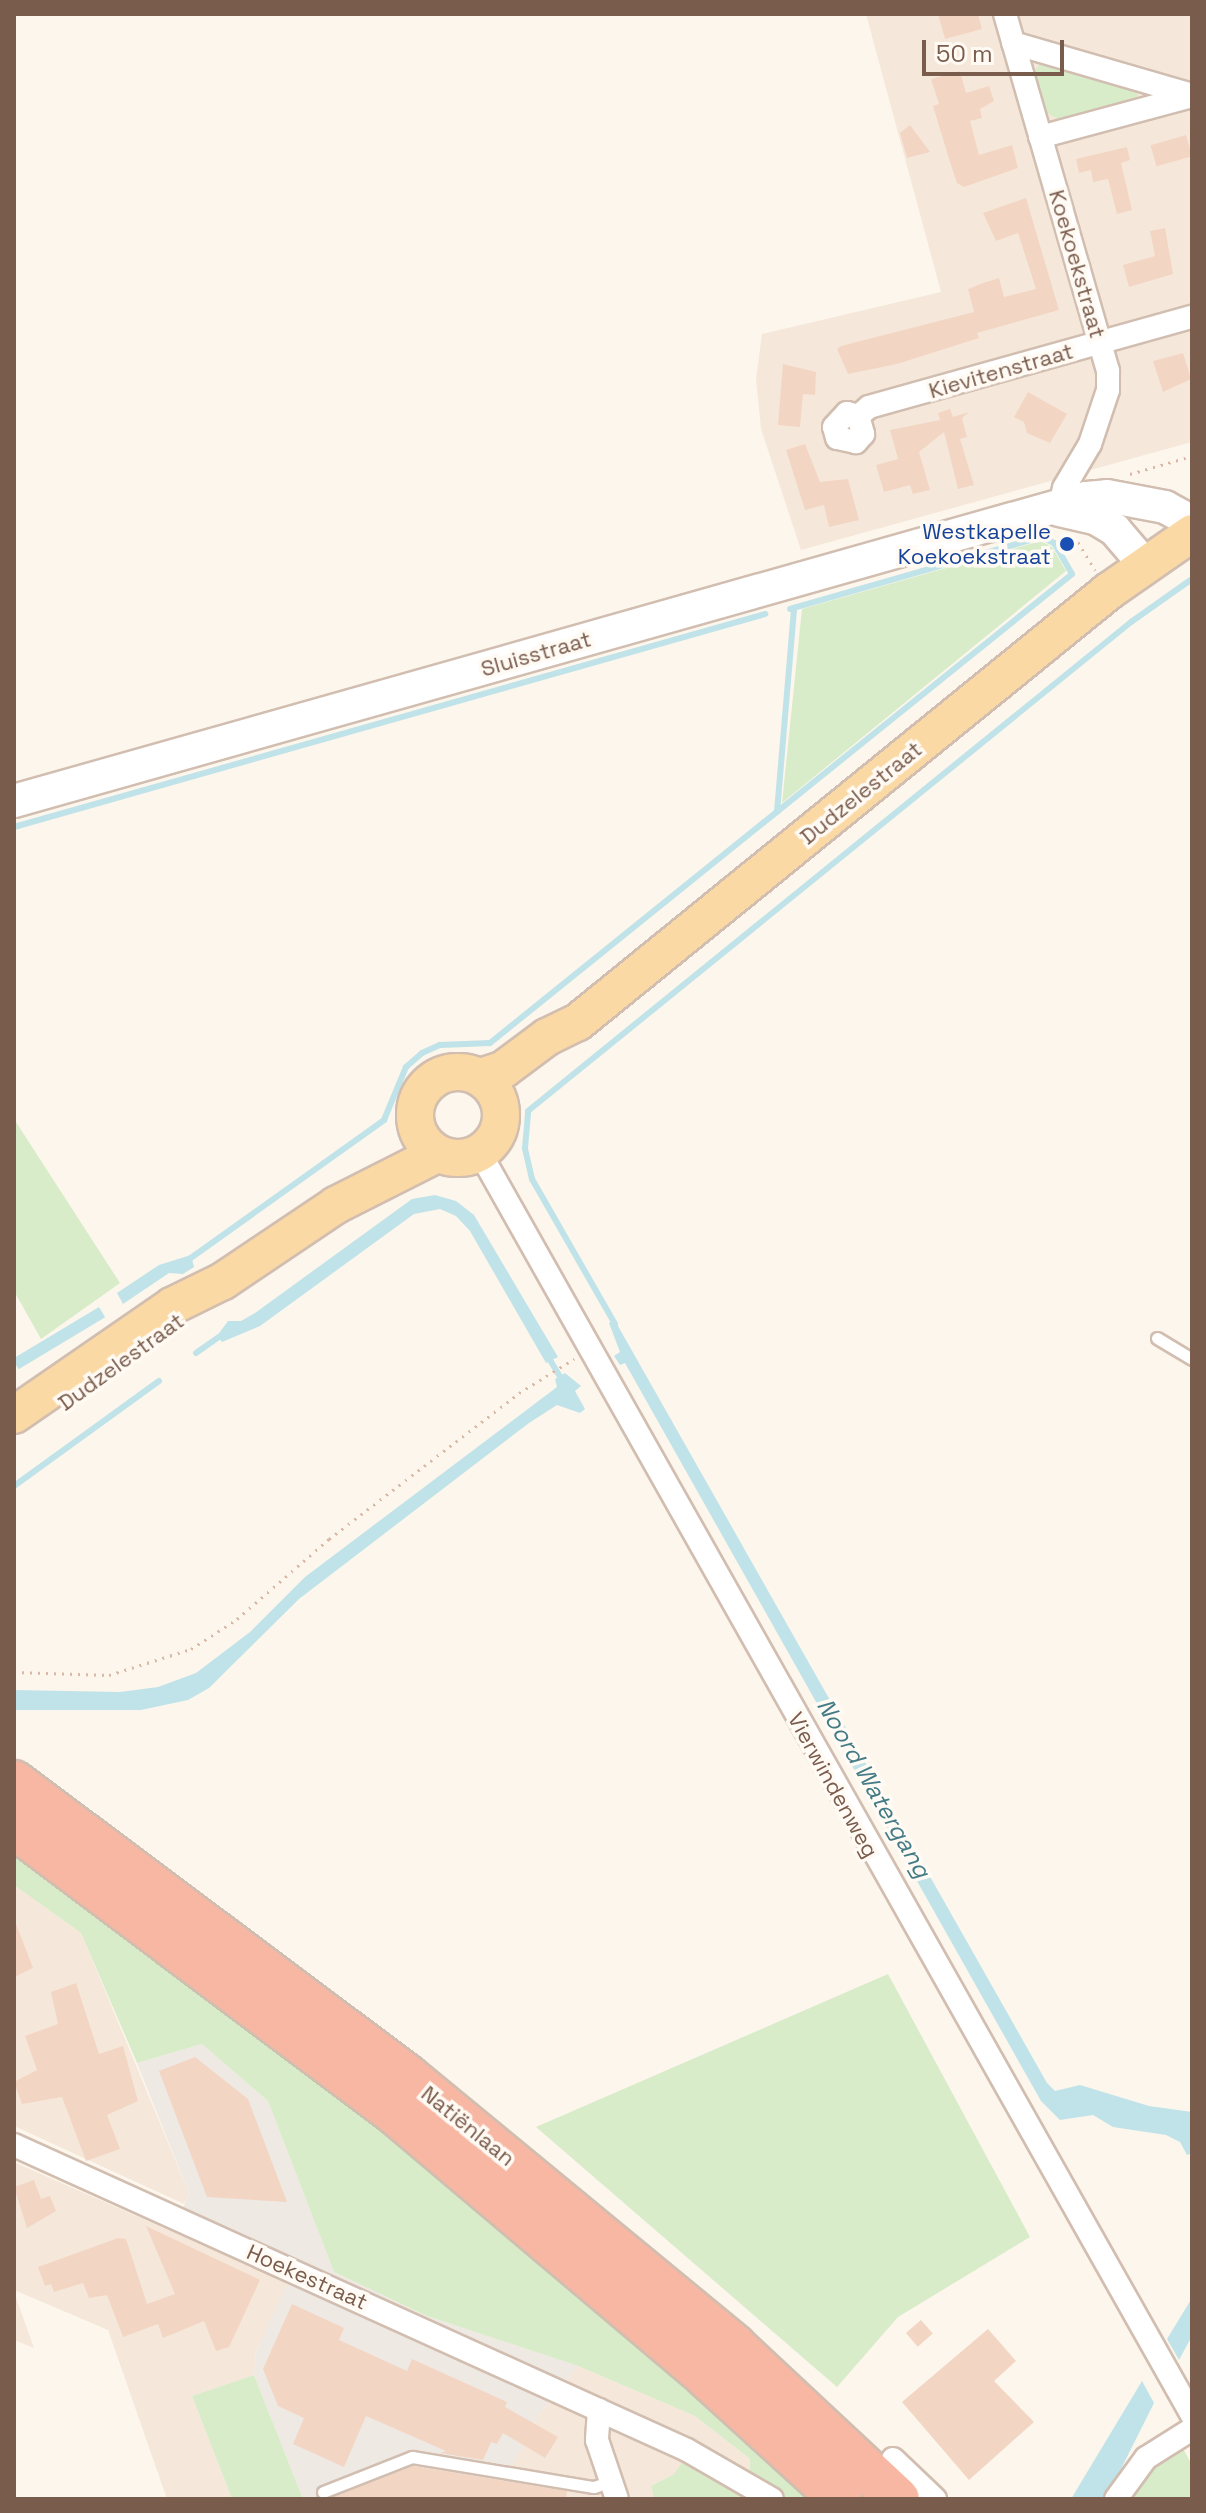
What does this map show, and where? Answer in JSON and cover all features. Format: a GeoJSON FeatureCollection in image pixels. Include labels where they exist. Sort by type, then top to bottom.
{"type":"FeatureCollection","features":[{"type":"Feature","properties":{"kind":"highway","name":"Natiënlaan"},"geometry":{"type":"LineString","coordinates":[[14,1782],[419,2086],[896,2479]]}},
{"type":"Feature","properties":{"kind":"highway","name":"Natiënlaan"},"geometry":{"type":"LineString","coordinates":[[14,1827],[395,2113],[636,2316],[841,2499]]}},
{"type":"Feature","properties":{"kind":"main road"},"geometry":{"type":"LineString","coordinates":[[1144,564],[1192,533]]}},
{"type":"Feature","properties":{"kind":"main road","name":"Dudzelestraat"},"geometry":{"type":"LineString","coordinates":[[490,1089],[559,1051],[578,1022],[1144,564]]}},
{"type":"Feature","properties":{"kind":"main road"},"geometry":{"type":"LineString","coordinates":[[464,1071],[490,1089],[499,1131],[480,1153],[465,1158],[426,1140],[420,1093],[431,1080],[464,1071]]}},
{"type":"Feature","properties":{"kind":"main road","name":"Dudzelestraat"},"geometry":{"type":"LineString","coordinates":[[14,1415],[172,1306],[223,1281],[426,1140]]}},
{"type":"Feature","properties":{"kind":"main road","name":"Dudzelestraat"},"geometry":{"type":"LineString","coordinates":[[14,1438],[181,1321],[223,1281]]}},
{"type":"Feature","properties":{"kind":"street","name":"Koekoekstraat"},"geometry":{"type":"LineString","coordinates":[[1005,14],[1100,343],[1108,390],[1090,444],[1064,488],[1059,510]]}},
{"type":"Feature","properties":{"kind":"street"},"geometry":{"type":"LineString","coordinates":[[1013,43],[1192,95]]}},
{"type":"Feature","properties":{"kind":"street"},"geometry":{"type":"LineString","coordinates":[[1040,137],[1192,95]]}},
{"type":"Feature","properties":{"kind":"street","name":"Kievitenstraat"},"geometry":{"type":"LineString","coordinates":[[858,416],[869,407],[1192,317]]}},
{"type":"Feature","properties":{"kind":"street","name":"Sluisstraat"},"geometry":{"type":"LineString","coordinates":[[14,801],[1059,510],[1086,498],[1107,496],[1165,507],[1186,514],[1192,522]]}},
{"type":"Feature","properties":{"kind":"street","name":"Sluisstraat"},"geometry":{"type":"LineString","coordinates":[[1059,510],[1097,519],[1115,530],[1144,564]]}},
{"type":"Feature","properties":{"kind":"street","name":"Vierwindenweg"},"geometry":{"type":"LineString","coordinates":[[480,1153],[1192,2417]]}},
{"type":"Feature","properties":{"kind":"street","name":"Hoekestraat"},"geometry":{"type":"LineString","coordinates":[[14,2145],[687,2450],[772,2499]]}},
{"type":"Feature","properties":{"kind":"street"},"geometry":{"type":"LineString","coordinates":[[599,2410],[597,2440],[614,2490]]}},
{"type":"Feature","properties":{"kind":"street"},"geometry":{"type":"LineString","coordinates":[[1116,2499],[1146,2458],[1192,2417]]}},
{"type":"Feature","properties":{"kind":"street"},"geometry":{"type":"LineString","coordinates":[[896,2479],[935,2499]]}},
{"type":"Feature","properties":{"kind":"lane"},"geometry":{"type":"LineString","coordinates":[[1157,1338],[1192,1359]]}},
{"type":"Feature","properties":{"kind":"lane"},"geometry":{"type":"LineString","coordinates":[[323,2492],[412,2457],[614,2490]]}},
{"type":"Feature","properties":{"kind":"path"},"geometry":{"type":"LineString","coordinates":[[1059,510],[1109,591]]}},
{"type":"Feature","properties":{"kind":"path"},"geometry":{"type":"LineString","coordinates":[[14,1672],[109,1675],[191,1649],[237,1619],[329,1539],[538,1379],[567,1362]]}},
{"type":"Feature","properties":{"kind":"shaded area"},"geometry":{"type":"Polygon","coordinates":[[[866,14],[1192,14],[1192,442],[801,550],[761,429],[756,379],[762,334],[941,292],[866,14]]]}},
{"type":"Feature","properties":{"kind":"shaded area"},"geometry":{"type":"Polygon","coordinates":[[[14,1885],[81,1933],[189,2193],[184,2204],[14,2126],[14,1885]]]}},
{"type":"Feature","properties":{"kind":"shaded area"},"geometry":{"type":"Polygon","coordinates":[[[202,2044],[268,2101],[334,2272],[427,2316],[578,2366],[540,2413],[511,2468],[520,2469],[514,2499],[303,2499],[254,2375],[256,2352],[296,2265],[181,2213],[189,2193],[137,2063],[202,2044]]]}},
{"type":"Feature","properties":{"kind":"shaded area"},"geometry":{"type":"Polygon","coordinates":[[[14,2162],[288,2283],[256,2352],[254,2375],[192,2396],[232,2499],[167,2499],[108,2330],[14,2290],[14,2162]]]}},
{"type":"Feature","properties":{"kind":"shaded area"},"geometry":{"type":"Polygon","coordinates":[[[14,2292],[34,2348],[14,2340],[14,2292]]]}},
{"type":"Feature","properties":{"kind":"shaded area"},"geometry":{"type":"Polygon","coordinates":[[[578,2366],[695,2416],[750,2459],[749,2476],[674,2474],[651,2486],[654,2499],[514,2499],[520,2470],[510,2468],[540,2413],[578,2366]]]}},
{"type":"Feature","properties":{"kind":"green space"},"geometry":{"type":"Polygon","coordinates":[[[1043,61],[1137,87],[1138,102],[1061,121],[1042,110],[1032,74],[1043,61]]]}},
{"type":"Feature","properties":{"kind":"green space"},"geometry":{"type":"Polygon","coordinates":[[[1041,541],[1052,547],[1066,571],[782,803],[802,609],[1041,541]]]}},
{"type":"Feature","properties":{"kind":"green space"},"geometry":{"type":"Polygon","coordinates":[[[14,1119],[120,1283],[41,1339],[14,1291],[14,1119]]]}},
{"type":"Feature","properties":{"kind":"green space"},"geometry":{"type":"Polygon","coordinates":[[[14,1848],[287,2051],[519,2238],[816,2499],[787,2499],[749,2476],[750,2459],[695,2416],[578,2366],[427,2316],[334,2272],[268,2101],[202,2044],[137,2063],[81,1933],[14,1885],[14,1848]]]}},
{"type":"Feature","properties":{"kind":"green space"},"geometry":{"type":"Polygon","coordinates":[[[888,1974],[1030,2237],[898,2317],[837,2387],[536,2127],[888,1974]]]}},
{"type":"Feature","properties":{"kind":"green space"},"geometry":{"type":"Polygon","coordinates":[[[254,2375],[303,2499],[232,2499],[192,2396],[254,2375]]]}},
{"type":"Feature","properties":{"kind":"green space"},"geometry":{"type":"Polygon","coordinates":[[[1181,2445],[1192,2465],[1192,2499],[1123,2499],[1139,2474],[1181,2445]]]}},
{"type":"Feature","properties":{"kind":"green space"},"geometry":{"type":"Polygon","coordinates":[[[685,2458],[758,2499],[654,2499],[651,2486],[674,2474],[685,2458]]]}},
{"type":"Feature","properties":{"kind":"water"},"geometry":{"type":"Polygon","coordinates":[[[435,1195],[456,1201],[474,1215],[558,1357],[546,1363],[470,1231],[456,1216],[440,1209],[414,1214],[260,1326],[222,1342],[217,1336],[228,1321],[241,1321],[255,1313],[412,1199],[435,1195]]]}},
{"type":"Feature","properties":{"kind":"water"},"geometry":{"type":"Polygon","coordinates":[[[191,1255],[194,1267],[183,1274],[169,1273],[123,1304],[117,1293],[159,1265],[191,1255]]]}},
{"type":"Feature","properties":{"kind":"water"},"geometry":{"type":"Polygon","coordinates":[[[99,1307],[105,1317],[19,1369],[14,1358],[99,1307]]]}},
{"type":"Feature","properties":{"kind":"water","name":"Noord Watergang"},"geometry":{"type":"Polygon","coordinates":[[[614,1319],[1047,2083],[1055,2091],[1080,2085],[1149,2106],[1192,2112],[1192,2153],[1187,2155],[1180,2142],[1166,2135],[1113,2127],[1093,2115],[1060,2120],[1041,2101],[625,1363],[620,1365],[614,1356],[620,1352],[609,1323],[614,1319]]]}},
{"type":"Feature","properties":{"kind":"water"},"geometry":{"type":"Polygon","coordinates":[[[565,1373],[581,1386],[575,1391],[585,1409],[580,1413],[557,1405],[529,1423],[299,1599],[209,1688],[188,1700],[141,1710],[14,1710],[14,1690],[120,1692],[158,1687],[196,1673],[250,1632],[305,1577],[557,1387],[555,1379],[565,1373]]]}},
{"type":"Feature","properties":{"kind":"water"},"geometry":{"type":"Polygon","coordinates":[[[1192,2298],[1192,2336],[1179,2360],[1167,2339],[1192,2298]]]}},
{"type":"Feature","properties":{"kind":"water"},"geometry":{"type":"Polygon","coordinates":[[[1142,2381],[1154,2403],[1106,2499],[1071,2499],[1142,2381]]]}},
{"type":"Feature","properties":{"kind":"building"},"geometry":{"type":"Polygon","coordinates":[[[938,14],[978,14],[982,29],[945,39],[938,14]]]}},
{"type":"Feature","properties":{"kind":"building"},"geometry":{"type":"Polygon","coordinates":[[[960,71],[966,93],[989,86],[994,101],[980,109],[982,118],[970,121],[979,155],[1012,145],[1018,168],[964,187],[957,183],[950,162],[933,106],[939,104],[931,79],[960,71]]]}},
{"type":"Feature","properties":{"kind":"building"},"geometry":{"type":"Polygon","coordinates":[[[910,125],[930,152],[907,158],[900,133],[910,125]]]}},
{"type":"Feature","properties":{"kind":"building"},"geometry":{"type":"Polygon","coordinates":[[[1186,135],[1192,156],[1156,166],[1150,145],[1186,135]]]}},
{"type":"Feature","properties":{"kind":"building"},"geometry":{"type":"Polygon","coordinates":[[[1127,147],[1130,160],[1121,163],[1132,210],[1117,214],[1108,179],[1093,182],[1091,170],[1079,173],[1076,159],[1127,147]]]}},
{"type":"Feature","properties":{"kind":"building"},"geometry":{"type":"Polygon","coordinates":[[[1026,198],[1059,310],[977,333],[979,338],[897,364],[848,374],[837,349],[841,346],[974,312],[968,289],[999,278],[1004,297],[1036,289],[1018,233],[996,241],[983,213],[1026,198]]]}},
{"type":"Feature","properties":{"kind":"building"},"geometry":{"type":"Polygon","coordinates":[[[1165,228],[1173,274],[1129,287],[1123,265],[1155,256],[1150,231],[1165,228]]]}},
{"type":"Feature","properties":{"kind":"building"},"geometry":{"type":"Polygon","coordinates":[[[1183,353],[1191,379],[1163,392],[1153,361],[1183,353]]]}},
{"type":"Feature","properties":{"kind":"building"},"geometry":{"type":"Polygon","coordinates":[[[783,364],[816,372],[815,395],[803,394],[800,427],[778,425],[783,364]]]}},
{"type":"Feature","properties":{"kind":"building"},"geometry":{"type":"Polygon","coordinates":[[[1028,392],[1067,414],[1050,443],[1027,433],[1024,422],[1014,417],[1028,392]]]}},
{"type":"Feature","properties":{"kind":"building"},"geometry":{"type":"Polygon","coordinates":[[[950,409],[953,417],[969,412],[962,418],[967,437],[960,439],[974,485],[958,489],[944,432],[919,452],[930,490],[913,494],[910,485],[884,492],[876,465],[898,459],[890,430],[940,420],[938,413],[950,409]]]}},
{"type":"Feature","properties":{"kind":"building"},"geometry":{"type":"Polygon","coordinates":[[[805,444],[820,482],[848,479],[859,520],[829,527],[824,505],[805,510],[786,450],[805,444]]]}},
{"type":"Feature","properties":{"kind":"building"},"geometry":{"type":"Polygon","coordinates":[[[14,1922],[33,1968],[14,1977],[14,1922]]]}},
{"type":"Feature","properties":{"kind":"building"},"geometry":{"type":"Polygon","coordinates":[[[76,1983],[99,2054],[123,2046],[138,2101],[107,2115],[120,2149],[86,2161],[62,2097],[22,2104],[14,2082],[37,2070],[25,2036],[58,2024],[51,1992],[76,1983]]]}},
{"type":"Feature","properties":{"kind":"building"},"geometry":{"type":"Polygon","coordinates":[[[195,2057],[248,2099],[287,2202],[207,2197],[159,2071],[195,2057]]]}},
{"type":"Feature","properties":{"kind":"building"},"geometry":{"type":"Polygon","coordinates":[[[34,2180],[41,2199],[50,2196],[56,2211],[27,2228],[14,2187],[34,2180]]]}},
{"type":"Feature","properties":{"kind":"building"},"geometry":{"type":"Polygon","coordinates":[[[146,2226],[260,2280],[229,2347],[216,2351],[204,2321],[163,2338],[158,2324],[123,2337],[107,2295],[89,2298],[83,2283],[54,2292],[51,2284],[45,2286],[38,2267],[118,2238],[126,2239],[147,2304],[175,2294],[146,2226]]]}},
{"type":"Feature","properties":{"kind":"building"},"geometry":{"type":"Polygon","coordinates":[[[292,2304],[344,2328],[339,2340],[407,2371],[412,2359],[507,2402],[505,2407],[558,2437],[545,2458],[503,2433],[497,2444],[491,2442],[483,2460],[440,2453],[446,2451],[366,2416],[344,2467],[293,2444],[304,2418],[278,2406],[263,2369],[292,2304]]]}},
{"type":"Feature","properties":{"kind":"building"},"geometry":{"type":"Polygon","coordinates":[[[921,2320],[933,2334],[918,2347],[906,2333],[921,2320]]]}},
{"type":"Feature","properties":{"kind":"building"},"geometry":{"type":"Polygon","coordinates":[[[988,2329],[1016,2361],[994,2381],[1034,2422],[969,2480],[902,2402],[988,2329]]]}},
{"type":"Feature","properties":{"kind":"building"},"geometry":{"type":"Polygon","coordinates":[[[413,2466],[567,2491],[566,2499],[328,2499],[413,2466]]]}},
{"type":"Feature","properties":{"kind":"waterway"},"geometry":{"type":"LineString","coordinates":[[188,1260],[384,1120],[406,1067],[422,1053],[440,1045],[490,1043],[1072,574],[1054,543],[1041,537],[790,609]]}},
{"type":"Feature","properties":{"kind":"waterway"},"geometry":{"type":"LineString","coordinates":[[615,1324],[532,1179],[525,1148],[528,1111],[1131,622],[1192,579]]}},
{"type":"Feature","properties":{"kind":"waterway"},"geometry":{"type":"LineString","coordinates":[[777,812],[794,609]]}},
{"type":"Feature","properties":{"kind":"waterway"},"geometry":{"type":"LineString","coordinates":[[14,827],[765,614]]}},
{"type":"Feature","properties":{"kind":"waterway"},"geometry":{"type":"LineString","coordinates":[[196,1353],[222,1335]]}},
{"type":"Feature","properties":{"kind":"waterway"},"geometry":{"type":"LineString","coordinates":[[547,1355],[564,1383]]}},
{"type":"Feature","properties":{"kind":"waterway"},"geometry":{"type":"LineString","coordinates":[[14,1486],[159,1381]]}},
{"type":"Feature","properties":{"kind":"place","name":"Westkapelle Koekoekstraat"},"geometry":{"type":"Point","coordinates":[1067,544]}}]}
